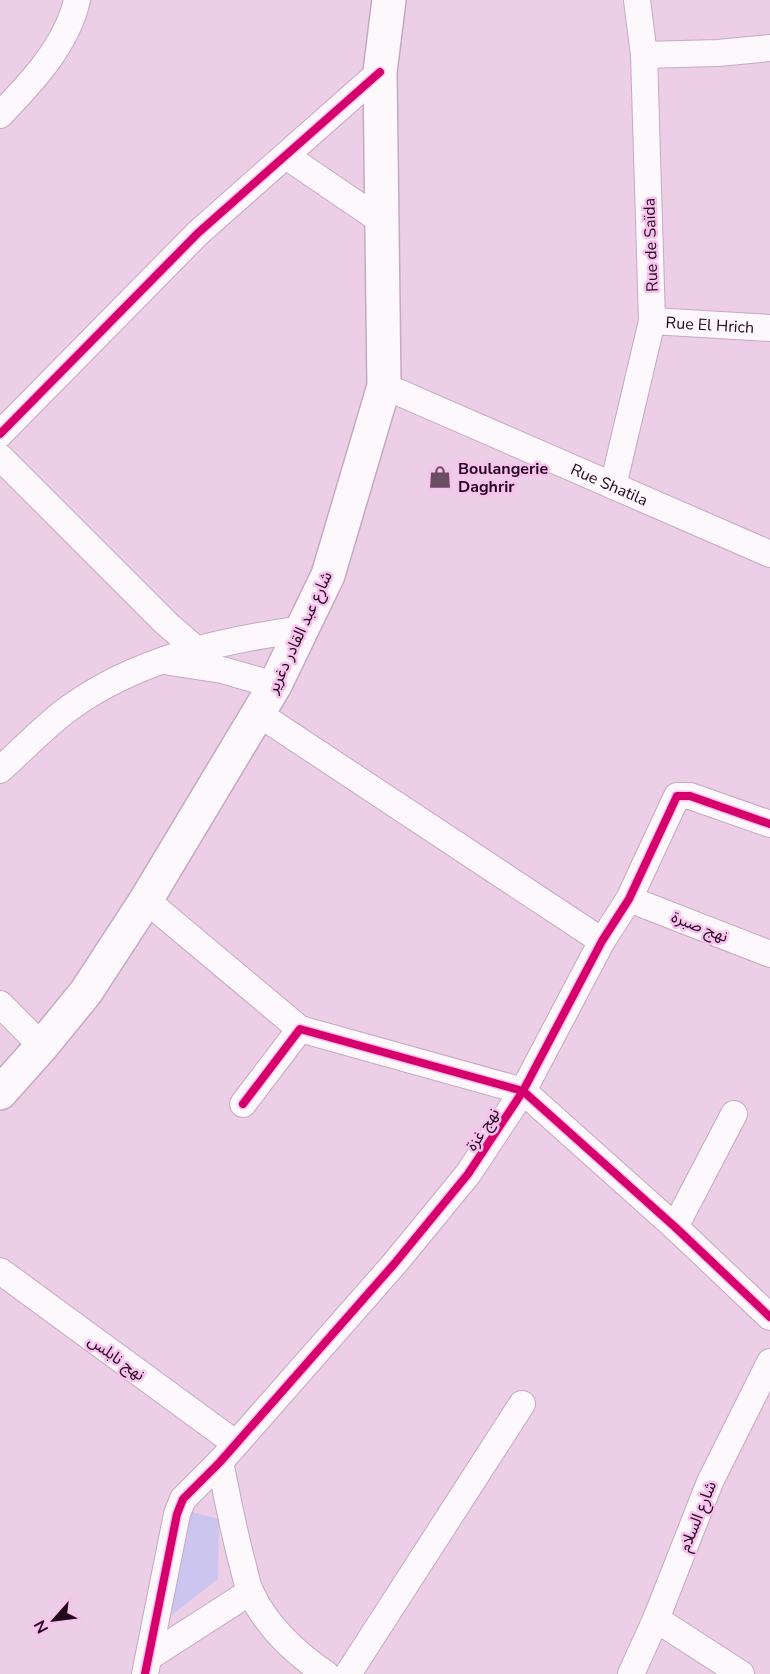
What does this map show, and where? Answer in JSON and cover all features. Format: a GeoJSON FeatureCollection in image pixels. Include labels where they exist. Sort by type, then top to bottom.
{"type":"FeatureCollection","features":[{"type":"Feature","properties":{"kind":"main road","name":"شارع عبد القادر دغرير"},"geometry":{"type":"LineString","coordinates":[[0,1093],[86,992],[146,900],[259,714],[304,629],[328,575],[384,386],[380,66],[373,0]]}},
{"type":"Feature","properties":{"kind":"main road","name":"شارع عبد القادر دغرير"},"geometry":{"type":"LineString","coordinates":[[380,66],[389,0]]}},
{"type":"Feature","properties":{"kind":"street"},"geometry":{"type":"LineString","coordinates":[[0,115],[31,84],[61,40],[77,0]]}},
{"type":"Feature","properties":{"kind":"street","name":"Rue de Saïda"},"geometry":{"type":"LineString","coordinates":[[613,486],[652,321],[644,55],[637,0]]}},
{"type":"Feature","properties":{"kind":"street"},"geometry":{"type":"LineString","coordinates":[[644,55],[718,53],[770,48]]}},
{"type":"Feature","properties":{"kind":"street"},"geometry":{"type":"LineString","coordinates":[[0,434],[198,233],[286,156],[380,66]]}},
{"type":"Feature","properties":{"kind":"street"},"geometry":{"type":"LineString","coordinates":[[286,156],[383,222]]}},
{"type":"Feature","properties":{"kind":"street","name":"Rue El Hrich"},"geometry":{"type":"LineString","coordinates":[[652,321],[770,328]]}},
{"type":"Feature","properties":{"kind":"street","name":"Rue Shatila"},"geometry":{"type":"LineString","coordinates":[[384,386],[770,554]]}},
{"type":"Feature","properties":{"kind":"street"},"geometry":{"type":"LineString","coordinates":[[0,457],[167,624],[197,651]]}},
{"type":"Feature","properties":{"kind":"street"},"geometry":{"type":"LineString","coordinates":[[0,770],[67,710],[108,683],[161,660],[249,636],[304,629]]}},
{"type":"Feature","properties":{"kind":"street"},"geometry":{"type":"LineString","coordinates":[[161,660],[222,670],[275,685]]}},
{"type":"Feature","properties":{"kind":"street"},"geometry":{"type":"LineString","coordinates":[[259,714],[602,941]]}},
{"type":"Feature","properties":{"kind":"street","name":"نهج غزة"},"geometry":{"type":"LineString","coordinates":[[147,1666],[177,1514],[183,1499],[396,1263],[468,1174],[523,1091],[602,941],[629,899],[677,796],[690,796],[770,824]]}},
{"type":"Feature","properties":{"kind":"street","name":"نهج صبرة"},"geometry":{"type":"LineString","coordinates":[[629,899],[770,954]]}},
{"type":"Feature","properties":{"kind":"street"},"geometry":{"type":"LineString","coordinates":[[146,900],[300,1029],[523,1091],[675,1227],[770,1317]]}},
{"type":"Feature","properties":{"kind":"street"},"geometry":{"type":"LineString","coordinates":[[0,1004],[42,1046]]}},
{"type":"Feature","properties":{"kind":"street"},"geometry":{"type":"LineString","coordinates":[[243,1104],[300,1029]]}},
{"type":"Feature","properties":{"kind":"street"},"geometry":{"type":"LineString","coordinates":[[675,1227],[734,1114]]}},
{"type":"Feature","properties":{"kind":"street","name":"نهج نابلس"},"geometry":{"type":"LineString","coordinates":[[0,1271],[227,1452]]}},
{"type":"Feature","properties":{"kind":"street","name":"شارع السلام"},"geometry":{"type":"LineString","coordinates":[[631,1674],[656,1618],[710,1482],[770,1362]]}},
{"type":"Feature","properties":{"kind":"street"},"geometry":{"type":"LineString","coordinates":[[348,1674],[522,1404]]}},
{"type":"Feature","properties":{"kind":"street"},"geometry":{"type":"LineString","coordinates":[[227,1452],[236,1541],[250,1592],[268,1622],[287,1644],[326,1674]]}},
{"type":"Feature","properties":{"kind":"street"},"geometry":{"type":"LineString","coordinates":[[147,1666],[250,1592]]}},
{"type":"Feature","properties":{"kind":"street"},"geometry":{"type":"LineString","coordinates":[[656,1618],[741,1674]]}},
{"type":"Feature","properties":{"kind":"shaded area"},"geometry":{"type":"Polygon","coordinates":[[[192,1512],[219,1519],[218,1579],[164,1621],[192,1512]]]}},
{"type":"Feature","properties":{"kind":"cycle path"},"geometry":{"type":"LineString","coordinates":[[0,434],[198,233],[380,72]]}},
{"type":"Feature","properties":{"kind":"cycle path"},"geometry":{"type":"LineString","coordinates":[[145,1674],[177,1514],[183,1499],[220,1462],[395,1263],[468,1174],[523,1091],[602,941],[629,899],[677,796],[690,796],[770,824]]}},
{"type":"Feature","properties":{"kind":"cycle path"},"geometry":{"type":"LineString","coordinates":[[243,1104],[300,1029],[523,1091],[675,1227],[770,1317]]}},
{"type":"Feature","properties":{"kind":"place","name":"Boulangerie Daghrir"},"geometry":{"type":"Point","coordinates":[440,477]}}]}
